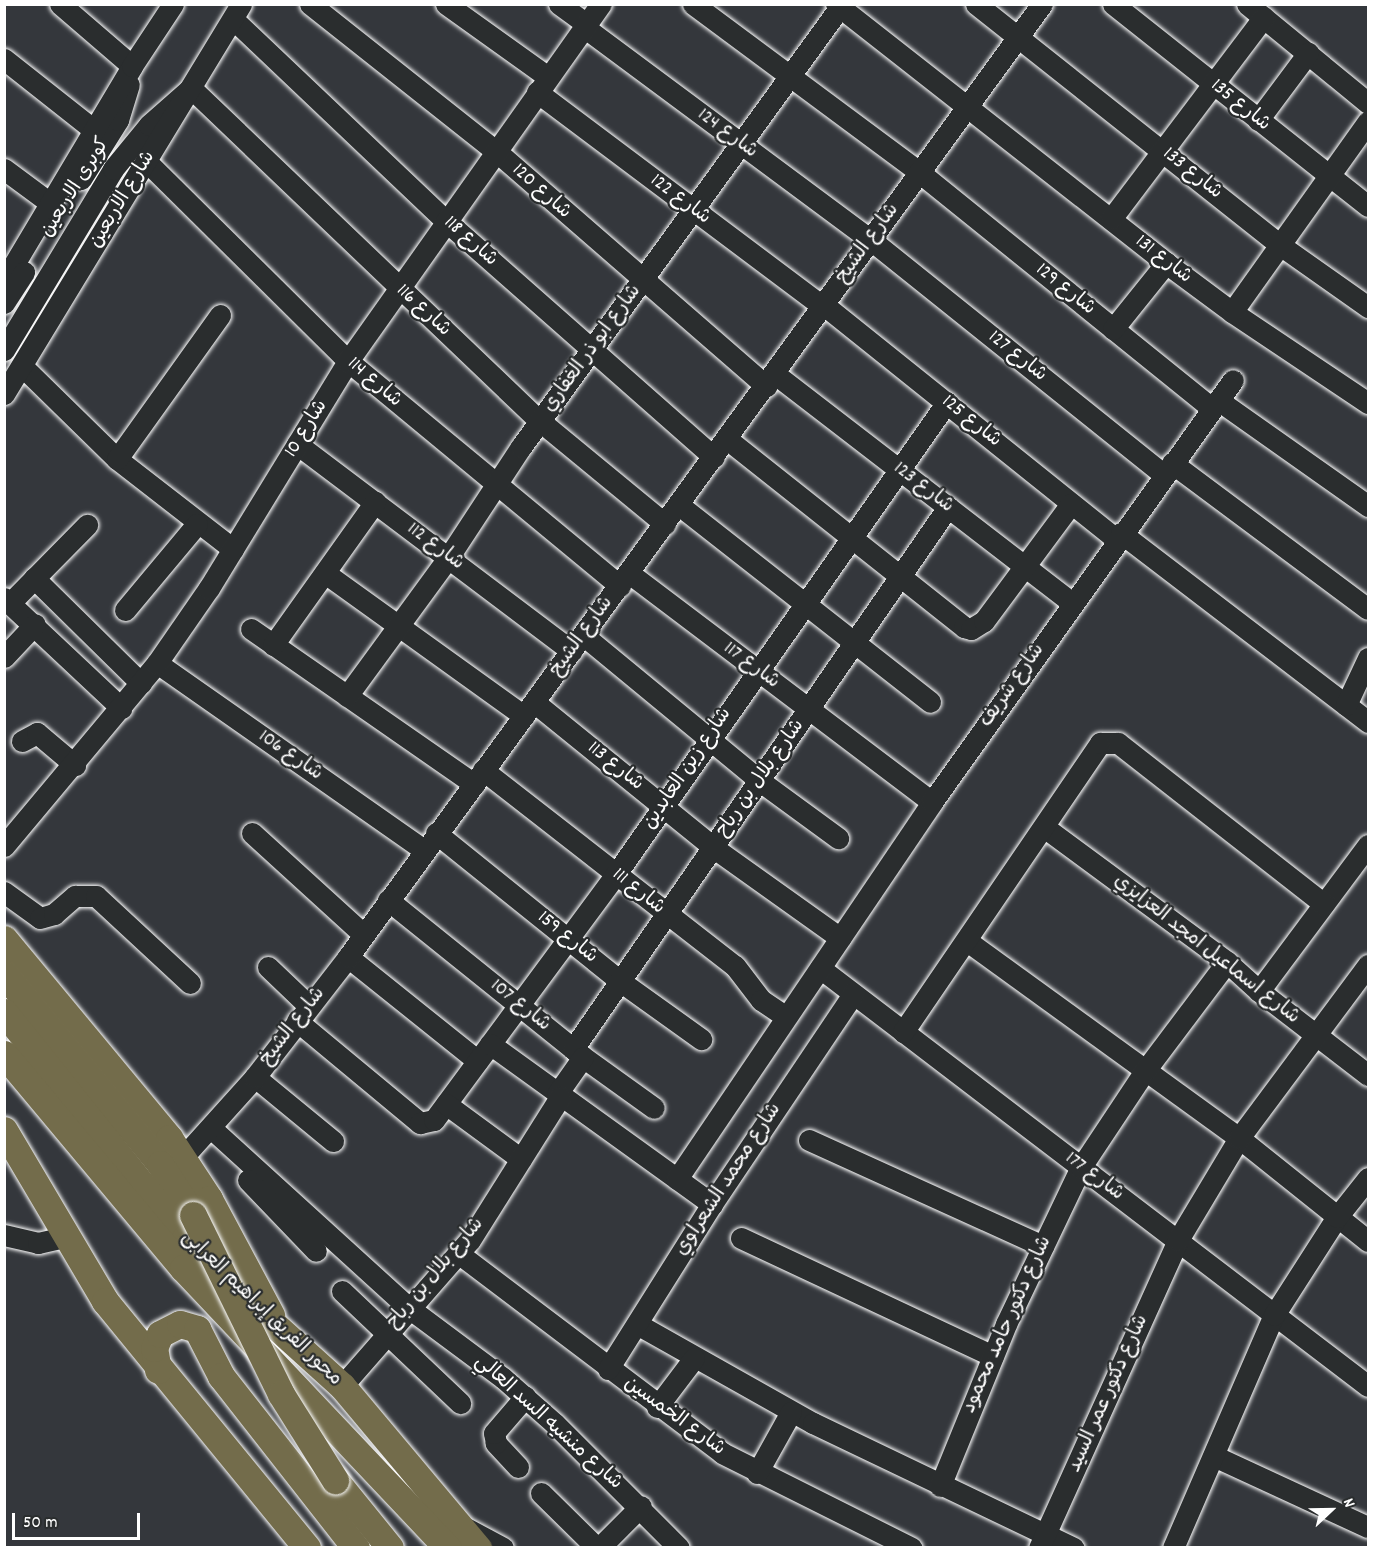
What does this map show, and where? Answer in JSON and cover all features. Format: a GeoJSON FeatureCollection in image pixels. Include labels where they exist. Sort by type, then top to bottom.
{"type":"FeatureCollection","features":[{"type":"Feature","properties":{"kind":"main road"},"geometry":{"type":"LineString","coordinates":[[4,939],[139,1098],[183,1157],[277,1326]]}},
{"type":"Feature","properties":{"kind":"main road"},"geometry":{"type":"LineString","coordinates":[[4,974],[160,1164],[193,1215],[281,1394],[335,1480],[390,1548]]}},
{"type":"Feature","properties":{"kind":"main road","name":"محور الفريق إبراهيم العرابى"},"geometry":{"type":"LineString","coordinates":[[4,1012],[185,1238],[342,1386],[452,1536]]}},
{"type":"Feature","properties":{"kind":"main road","name":"محور الفريق إبراهيم العرابى"},"geometry":{"type":"LineString","coordinates":[[4,1054],[183,1268],[322,1413],[452,1536],[478,1548]]}},
{"type":"Feature","properties":{"kind":"main road"},"geometry":{"type":"LineString","coordinates":[[4,1130],[64,1237],[105,1301],[158,1370],[307,1548]]}},
{"type":"Feature","properties":{"kind":"main road"},"geometry":{"type":"LineString","coordinates":[[158,1370],[154,1348],[160,1334],[180,1324],[197,1329],[221,1376],[281,1456],[356,1548]]}},
{"type":"Feature","properties":{"kind":"main road"},"geometry":{"type":"LineString","coordinates":[[281,1456],[294,1429],[322,1413]]}},
{"type":"Feature","properties":{"kind":"street"},"geometry":{"type":"LineString","coordinates":[[60,4],[132,66]]}},
{"type":"Feature","properties":{"kind":"street"},"geometry":{"type":"LineString","coordinates":[[4,281],[132,66],[173,4]]}},
{"type":"Feature","properties":{"kind":"street","name":"شارع 120"},"geometry":{"type":"LineString","coordinates":[[310,4],[496,152],[643,282],[771,380]]}},
{"type":"Feature","properties":{"kind":"street","name":"شارع 122"},"geometry":{"type":"LineString","coordinates":[[446,4],[695,211],[824,306]]}},
{"type":"Feature","properties":{"kind":"street","name":"شارع 124"},"geometry":{"type":"LineString","coordinates":[[559,4],[741,145],[871,240]]}},
{"type":"Feature","properties":{"kind":"street","name":"شارع 10"},"geometry":{"type":"LineString","coordinates":[[4,846],[75,765],[157,663],[233,549],[348,361],[601,4]]}},
{"type":"Feature","properties":{"kind":"street","name":"شارع 129"},"geometry":{"type":"LineString","coordinates":[[693,4],[919,172],[1113,328],[1215,404],[1368,506]]}},
{"type":"Feature","properties":{"kind":"street","name":"شارع 133"},"geometry":{"type":"LineString","coordinates":[[976,4],[1280,245],[1368,307]]}},
{"type":"Feature","properties":{"kind":"street","name":"شارع الشيخ"},"geometry":{"type":"LineString","coordinates":[[183,1157],[255,1077],[348,957],[436,833],[771,380],[1042,4]]}},
{"type":"Feature","properties":{"kind":"street","name":"شارع 135"},"geometry":{"type":"LineString","coordinates":[[1113,4],[1368,206]]}},
{"type":"Feature","properties":{"kind":"street","name":"شارع ابو ذر الغفاري"},"geometry":{"type":"LineString","coordinates":[[348,696],[448,558],[540,421],[695,211],[840,6]]}},
{"type":"Feature","properties":{"kind":"street","name":"شارع 131"},"geometry":{"type":"LineString","coordinates":[[840,6],[1166,263],[1232,312],[1368,403]]}},
{"type":"Feature","properties":{"kind":"street"},"geometry":{"type":"LineString","coordinates":[[1111,219],[1213,84],[1255,11],[1368,103]]}},
{"type":"Feature","properties":{"kind":"street","name":"شارع الاربعين"},"geometry":{"type":"LineString","coordinates":[[4,394],[237,12]]}},
{"type":"Feature","properties":{"kind":"street","name":"شارع 118"},"geometry":{"type":"LineString","coordinates":[[237,12],[446,221],[592,352],[714,457]]}},
{"type":"Feature","properties":{"kind":"street"},"geometry":{"type":"LineString","coordinates":[[1258,120],[1308,53]]}},
{"type":"Feature","properties":{"kind":"street"},"geometry":{"type":"LineString","coordinates":[[4,59],[94,130]]}},
{"type":"Feature","properties":{"kind":"street","name":"كوبرى الاربعين"},"geometry":{"type":"LineString","coordinates":[[4,303],[118,120],[132,66]]}},
{"type":"Feature","properties":{"kind":"street","name":"كوبرى الاربعين"},"geometry":{"type":"LineString","coordinates":[[4,350],[113,169],[149,125],[191,87]]}},
{"type":"Feature","properties":{"kind":"street","name":"شارع 116"},"geometry":{"type":"LineString","coordinates":[[191,87],[398,288],[540,421],[665,524]]}},
{"type":"Feature","properties":{"kind":"street"},"geometry":{"type":"LineString","coordinates":[[1232,312],[1368,122]]}},
{"type":"Feature","properties":{"kind":"street","name":"شارع 114"},"geometry":{"type":"LineString","coordinates":[[146,161],[348,361],[496,486],[624,580]]}},
{"type":"Feature","properties":{"kind":"street"},"geometry":{"type":"LineString","coordinates":[[4,169],[50,203]]}},
{"type":"Feature","properties":{"kind":"street","name":"شارع 127"},"geometry":{"type":"LineString","coordinates":[[871,240],[1168,469],[1368,609]]}},
{"type":"Feature","properties":{"kind":"street"},"geometry":{"type":"LineString","coordinates":[[1113,328],[1166,263]]}},
{"type":"Feature","properties":{"kind":"street","name":"شارع 125"},"geometry":{"type":"LineString","coordinates":[[824,306],[947,402],[1071,504],[1119,536],[1368,722]]}},
{"type":"Feature","properties":{"kind":"street"},"geometry":{"type":"LineString","coordinates":[[117,459],[220,315]]}},
{"type":"Feature","properties":{"kind":"street"},"geometry":{"type":"LineString","coordinates":[[22,366],[117,459],[197,524],[233,549]]}},
{"type":"Feature","properties":{"kind":"street","name":"شارع 123"},"geometry":{"type":"LineString","coordinates":[[771,380],[899,469],[1071,602]]}},
{"type":"Feature","properties":{"kind":"street"},"geometry":{"type":"LineString","coordinates":[[1215,404],[1233,380]]}},
{"type":"Feature","properties":{"kind":"street","name":"شارع زين العابدين"},"geometry":{"type":"LineString","coordinates":[[303,1014],[420,1122],[434,1120],[616,874],[756,670],[947,402]]}},
{"type":"Feature","properties":{"kind":"street","name":"شارع شريف"},"geometry":{"type":"LineString","coordinates":[[677,1179],[932,802],[1071,602],[1215,404]]}},
{"type":"Feature","properties":{"kind":"street"},"geometry":{"type":"LineString","coordinates":[[727,439],[964,627],[971,629],[984,621],[1071,504]]}},
{"type":"Feature","properties":{"kind":"street","name":"شارع 112"},"geometry":{"type":"LineString","coordinates":[[297,444],[448,558],[578,643],[710,739],[760,781],[838,838]]}},
{"type":"Feature","properties":{"kind":"street"},"geometry":{"type":"LineString","coordinates":[[273,645],[375,502]]}},
{"type":"Feature","properties":{"kind":"street"},"geometry":{"type":"LineString","coordinates":[[679,505],[930,702]]}},
{"type":"Feature","properties":{"kind":"street","name":"شارع بلال بن رباح"},"geometry":{"type":"LineString","coordinates":[[342,1386],[458,1253],[521,1160],[559,1095],[578,1053],[620,981],[855,645],[948,507]]}},
{"type":"Feature","properties":{"kind":"street"},"geometry":{"type":"LineString","coordinates":[[125,610],[197,524]]}},
{"type":"Feature","properties":{"kind":"street"},"geometry":{"type":"LineString","coordinates":[[87,525],[34,578],[7,601],[35,624],[121,708]]}},
{"type":"Feature","properties":{"kind":"street","name":"شارع 113"},"geometry":{"type":"LineString","coordinates":[[325,573],[398,625],[529,709],[664,806],[714,848],[840,938]]}},
{"type":"Feature","properties":{"kind":"street"},"geometry":{"type":"LineString","coordinates":[[34,578],[141,683]]}},
{"type":"Feature","properties":{"kind":"street","name":"شارع 117"},"geometry":{"type":"LineString","coordinates":[[624,580],[756,670],[932,802]]}},
{"type":"Feature","properties":{"kind":"street"},"geometry":{"type":"LineString","coordinates":[[4,657],[35,624]]}},
{"type":"Feature","properties":{"kind":"street","name":"شارع 111"},"geometry":{"type":"LineString","coordinates":[[251,629],[348,696],[478,777],[616,874],[666,915],[735,966],[761,1000],[786,1017]]}},
{"type":"Feature","properties":{"kind":"street"},"geometry":{"type":"LineString","coordinates":[[1346,705],[1368,658]]}},
{"type":"Feature","properties":{"kind":"street","name":"شارع 106"},"geometry":{"type":"LineString","coordinates":[[157,663],[424,850]]}},
{"type":"Feature","properties":{"kind":"street"},"geometry":{"type":"LineString","coordinates":[[22,741],[37,733],[75,765]]}},
{"type":"Feature","properties":{"kind":"street"},"geometry":{"type":"LineString","coordinates":[[903,1032],[1100,743],[1118,743],[1324,904]]}},
{"type":"Feature","properties":{"kind":"street","name":"شارع اسماعيل امجد العزايزي"},"geometry":{"type":"LineString","coordinates":[[1044,827],[1227,962],[1259,991],[1368,1074]]}},
{"type":"Feature","properties":{"kind":"street"},"geometry":{"type":"LineString","coordinates":[[252,833],[364,935]]}},
{"type":"Feature","properties":{"kind":"street","name":"شارع 159"},"geometry":{"type":"LineString","coordinates":[[436,833],[620,981],[701,1039]]}},
{"type":"Feature","properties":{"kind":"street"},"geometry":{"type":"LineString","coordinates":[[1259,991],[1368,845]]}},
{"type":"Feature","properties":{"kind":"street"},"geometry":{"type":"LineString","coordinates":[[4,892],[40,918],[54,914],[75,896],[96,896],[190,983]]}},
{"type":"Feature","properties":{"kind":"street","name":"شارع 107"},"geometry":{"type":"LineString","coordinates":[[388,900],[578,1053],[654,1108]]}},
{"type":"Feature","properties":{"kind":"street"},"geometry":{"type":"LineString","coordinates":[[967,941],[1144,1072],[1239,1138],[1368,1241]]}},
{"type":"Feature","properties":{"kind":"street"},"geometry":{"type":"LineString","coordinates":[[348,957],[484,1053],[559,1095],[712,1203]]}},
{"type":"Feature","properties":{"kind":"street","name":"شارع دكتور حامد محمود"},"geometry":{"type":"LineString","coordinates":[[940,1486],[993,1356],[1081,1167],[1144,1072],[1227,962]]}},
{"type":"Feature","properties":{"kind":"street","name":"شارع دكتور عمر السيد"},"geometry":{"type":"LineString","coordinates":[[1042,1541],[1178,1240],[1239,1138],[1314,1034],[1368,965]]}},
{"type":"Feature","properties":{"kind":"street"},"geometry":{"type":"LineString","coordinates":[[268,967],[303,1014]]}},
{"type":"Feature","properties":{"kind":"street","name":"شارع 177"},"geometry":{"type":"LineString","coordinates":[[820,968],[1368,1386]]}},
{"type":"Feature","properties":{"kind":"street","name":"شارع محمد الشعراوي"},"geometry":{"type":"LineString","coordinates":[[608,1369],[712,1203],[854,994]]}},
{"type":"Feature","properties":{"kind":"street"},"geometry":{"type":"LineString","coordinates":[[255,1077],[333,1141]]}},
{"type":"Feature","properties":{"kind":"street"},"geometry":{"type":"LineString","coordinates":[[446,1104],[521,1160]]}},
{"type":"Feature","properties":{"kind":"street"},"geometry":{"type":"LineString","coordinates":[[211,1128],[281,1203],[316,1251]]}},
{"type":"Feature","properties":{"kind":"street"},"geometry":{"type":"LineString","coordinates":[[809,1140],[1043,1246]]}},
{"type":"Feature","properties":{"kind":"street"},"geometry":{"type":"LineString","coordinates":[[1173,1548],[1274,1315],[1337,1217],[1368,1178]]}},
{"type":"Feature","properties":{"kind":"street"},"geometry":{"type":"LineString","coordinates":[[248,1180],[281,1203]]}},
{"type":"Feature","properties":{"kind":"street","name":"شارع منشيه السد العالي"},"geometry":{"type":"LineString","coordinates":[[281,1203],[409,1308],[525,1397],[641,1506],[679,1548]]}},
{"type":"Feature","properties":{"kind":"street"},"geometry":{"type":"LineString","coordinates":[[8,1229],[38,1243],[64,1237]]}},
{"type":"Feature","properties":{"kind":"street"},"geometry":{"type":"LineString","coordinates":[[741,1238],[993,1356]]}},
{"type":"Feature","properties":{"kind":"street","name":"شارع الخمسين"},"geometry":{"type":"LineString","coordinates":[[458,1253],[657,1407],[757,1473],[912,1548]]}},
{"type":"Feature","properties":{"kind":"street"},"geometry":{"type":"LineString","coordinates":[[342,1291],[460,1403]]}},
{"type":"Feature","properties":{"kind":"street"},"geometry":{"type":"LineString","coordinates":[[637,1324],[791,1412],[940,1486],[1042,1541],[1074,1548]]}},
{"type":"Feature","properties":{"kind":"street"},"geometry":{"type":"LineString","coordinates":[[657,1407],[694,1358]]}},
{"type":"Feature","properties":{"kind":"street"},"geometry":{"type":"LineString","coordinates":[[518,1467],[495,1443],[494,1433],[525,1397]]}},
{"type":"Feature","properties":{"kind":"street"},"geometry":{"type":"LineString","coordinates":[[757,1473],[791,1412]]}},
{"type":"Feature","properties":{"kind":"street"},"geometry":{"type":"LineString","coordinates":[[1214,1456],[1368,1527]]}},
{"type":"Feature","properties":{"kind":"street"},"geometry":{"type":"LineString","coordinates":[[541,1493],[598,1548],[641,1506]]}},
{"type":"Feature","properties":{"kind":"street"},"geometry":{"type":"LineString","coordinates":[[452,1536],[503,1548]]}}]}
